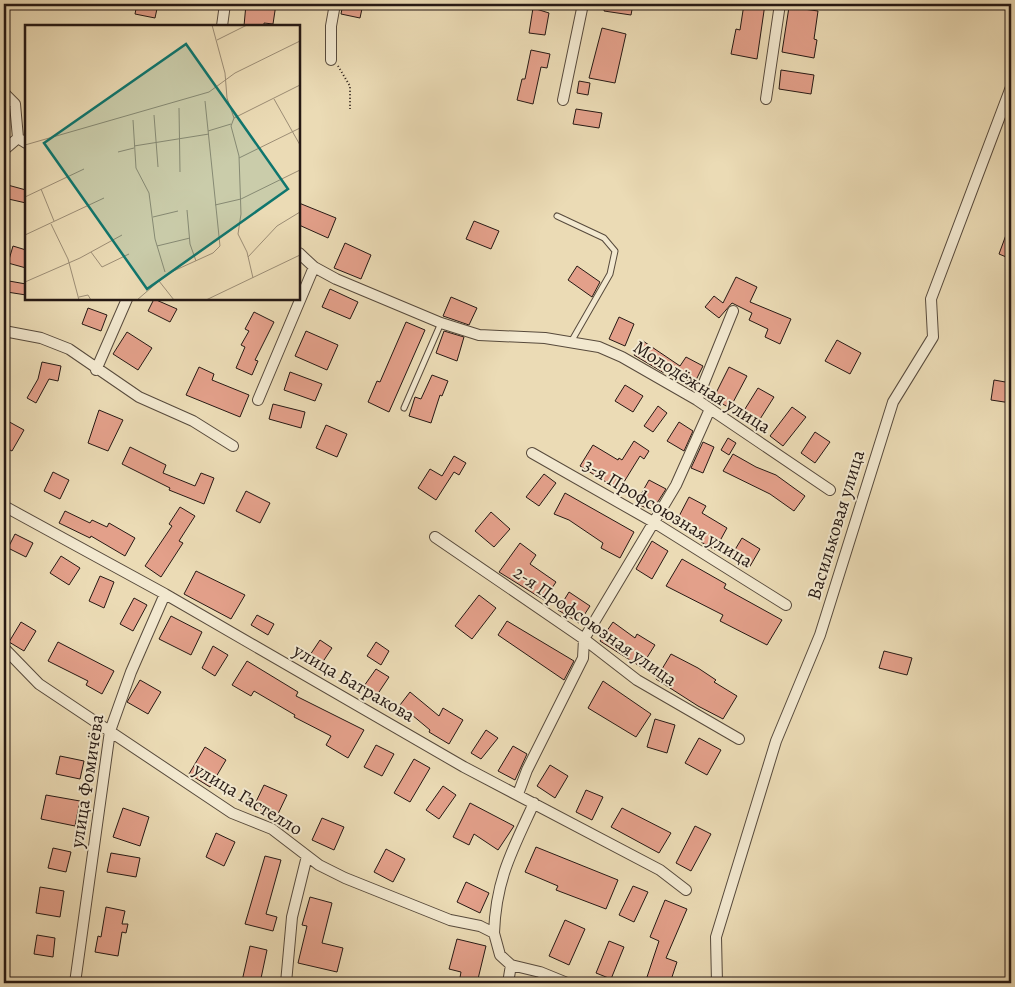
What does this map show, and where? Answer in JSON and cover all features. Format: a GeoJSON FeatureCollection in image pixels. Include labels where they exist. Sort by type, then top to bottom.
{"type":"FeatureCollection","features":[{"type":"Feature","properties":{"kind":"street"},"geometry":{"type":"LineString","coordinates":[[222,25],[226,4]]}},
{"type":"Feature","properties":{"kind":"street"},"geometry":{"type":"LineString","coordinates":[[330,60],[331,26],[335,4]]}},
{"type":"Feature","properties":{"kind":"street"},"geometry":{"type":"LineString","coordinates":[[562,100],[583,4]]}},
{"type":"Feature","properties":{"kind":"street"},"geometry":{"type":"LineString","coordinates":[[766,99],[780,4]]}},
{"type":"Feature","properties":{"kind":"street","name":"Васильковая улица"},"geometry":{"type":"LineString","coordinates":[[717,983],[716,937],[776,741],[820,635],[893,402],[934,337],[931,299],[1011,87]]}},
{"type":"Feature","properties":{"kind":"street"},"geometry":{"type":"LineString","coordinates":[[4,93],[16,104],[22,140],[4,150]]}},
{"type":"Feature","properties":{"kind":"street","name":"Молодёжная улица"},"geometry":{"type":"LineString","coordinates":[[300,254],[314,267],[336,279],[441,323],[479,335],[545,338],[599,347],[622,357],[697,400],[830,490]]}},
{"type":"Feature","properties":{"kind":"street"},"geometry":{"type":"LineString","coordinates":[[258,400],[314,267]]}},
{"type":"Feature","properties":{"kind":"street"},"geometry":{"type":"LineString","coordinates":[[96,370],[127,300]]}},
{"type":"Feature","properties":{"kind":"street"},"geometry":{"type":"LineString","coordinates":[[697,400],[733,311]]}},
{"type":"Feature","properties":{"kind":"street"},"geometry":{"type":"LineString","coordinates":[[4,330],[41,338],[69,348],[96,370],[139,397],[193,421],[233,446]]}},
{"type":"Feature","properties":{"kind":"street"},"geometry":{"type":"LineString","coordinates":[[518,794],[526,770],[583,658],[584,639],[676,485],[710,409]]}},
{"type":"Feature","properties":{"kind":"street","name":"3-я Профсоюзная улица"},"geometry":{"type":"LineString","coordinates":[[532,452],[655,523],[786,605]]}},
{"type":"Feature","properties":{"kind":"street","name":"улица Батракова"},"geometry":{"type":"LineString","coordinates":[[4,506],[165,594],[456,762],[660,870],[686,890]]}},
{"type":"Feature","properties":{"kind":"street","name":"2-я Профсоюзная улица"},"geometry":{"type":"LineString","coordinates":[[435,536],[584,639],[638,680],[738,739]]}},
{"type":"Feature","properties":{"kind":"street","name":"улица Фомичёва"},"geometry":{"type":"LineString","coordinates":[[75,983],[110,731],[131,672],[165,594]]}},
{"type":"Feature","properties":{"kind":"street","name":"улица Гастелло"},"geometry":{"type":"LineString","coordinates":[[4,648],[39,684],[232,813],[272,830],[319,865],[345,878],[450,920],[480,926],[494,933]]}},
{"type":"Feature","properties":{"kind":"street"},"geometry":{"type":"LineString","coordinates":[[534,803],[505,864],[495,903],[494,933],[500,955],[510,965],[540,972],[567,983]]}},
{"type":"Feature","properties":{"kind":"street"},"geometry":{"type":"LineString","coordinates":[[286,983],[292,917],[307,856]]}},
{"type":"Feature","properties":{"kind":"street"},"geometry":{"type":"LineString","coordinates":[[508,983],[510,965]]}},
{"type":"Feature","properties":{"kind":"lane"},"geometry":{"type":"LineString","coordinates":[[557,216],[604,238],[615,251],[610,274],[571,342]]}},
{"type":"Feature","properties":{"kind":"lane"},"geometry":{"type":"LineString","coordinates":[[404,408],[441,323]]}},
{"type":"Feature","properties":{"kind":"path"},"geometry":{"type":"LineString","coordinates":[[330,60],[342,71],[350,86],[350,109]]}},
{"type":"Feature","properties":{"kind":"building"},"geometry":{"type":"Polygon","coordinates":[[[137,4],[158,4],[155,18],[135,14],[137,4]]]}},
{"type":"Feature","properties":{"kind":"building"},"geometry":{"type":"Polygon","coordinates":[[[246,4],[276,4],[273,24],[244,25],[246,4]]]}},
{"type":"Feature","properties":{"kind":"building"},"geometry":{"type":"Polygon","coordinates":[[[343,4],[363,4],[360,18],[341,14],[343,4]]]}},
{"type":"Feature","properties":{"kind":"building"},"geometry":{"type":"Polygon","coordinates":[[[605,4],[633,4],[631,15],[604,11],[605,4]]]}},
{"type":"Feature","properties":{"kind":"building"},"geometry":{"type":"Polygon","coordinates":[[[744,4],[765,4],[757,59],[731,54],[736,29],[740,30],[744,4]]]}},
{"type":"Feature","properties":{"kind":"building"},"geometry":{"type":"Polygon","coordinates":[[[789,7],[818,11],[814,39],[817,40],[814,58],[782,52],[789,7]]]}},
{"type":"Feature","properties":{"kind":"building"},"geometry":{"type":"Polygon","coordinates":[[[533,8],[549,13],[545,35],[529,33],[533,8]]]}},
{"type":"Feature","properties":{"kind":"building"},"geometry":{"type":"Polygon","coordinates":[[[602,28],[626,34],[615,83],[589,78],[602,28]]]}},
{"type":"Feature","properties":{"kind":"building"},"geometry":{"type":"Polygon","coordinates":[[[531,50],[550,54],[547,68],[541,67],[533,104],[517,100],[522,79],[525,79],[531,50]]]}},
{"type":"Feature","properties":{"kind":"building"},"geometry":{"type":"Polygon","coordinates":[[[781,70],[814,75],[811,94],[779,89],[781,70]]]}},
{"type":"Feature","properties":{"kind":"building"},"geometry":{"type":"Polygon","coordinates":[[[579,81],[590,83],[588,95],[577,93],[579,81]]]}},
{"type":"Feature","properties":{"kind":"building"},"geometry":{"type":"Polygon","coordinates":[[[576,109],[602,113],[599,128],[573,124],[576,109]]]}},
{"type":"Feature","properties":{"kind":"building"},"geometry":{"type":"Polygon","coordinates":[[[4,184],[25,190],[25,203],[4,198],[4,184]]]}},
{"type":"Feature","properties":{"kind":"building"},"geometry":{"type":"Polygon","coordinates":[[[300,203],[336,218],[328,238],[300,225],[300,203]]]}},
{"type":"Feature","properties":{"kind":"building"},"geometry":{"type":"Polygon","coordinates":[[[474,221],[499,231],[491,249],[466,239],[474,221]]]}},
{"type":"Feature","properties":{"kind":"building"},"geometry":{"type":"Polygon","coordinates":[[[1011,225],[1011,259],[999,254],[1011,225]]]}},
{"type":"Feature","properties":{"kind":"building"},"geometry":{"type":"Polygon","coordinates":[[[345,243],[371,255],[361,279],[334,268],[345,243]]]}},
{"type":"Feature","properties":{"kind":"building"},"geometry":{"type":"Polygon","coordinates":[[[13,246],[25,250],[25,268],[8,263],[13,246]]]}},
{"type":"Feature","properties":{"kind":"building"},"geometry":{"type":"Polygon","coordinates":[[[577,266],[600,282],[592,297],[568,280],[577,266]]]}},
{"type":"Feature","properties":{"kind":"building"},"geometry":{"type":"Polygon","coordinates":[[[736,277],[757,287],[750,302],[791,319],[780,344],[765,337],[768,329],[749,320],[752,313],[732,303],[719,318],[705,307],[714,296],[723,303],[736,277]]]}},
{"type":"Feature","properties":{"kind":"building"},"geometry":{"type":"Polygon","coordinates":[[[9,281],[25,284],[25,295],[7,292],[9,281]]]}},
{"type":"Feature","properties":{"kind":"building"},"geometry":{"type":"Polygon","coordinates":[[[330,289],[358,302],[350,319],[322,307],[330,289]]]}},
{"type":"Feature","properties":{"kind":"building"},"geometry":{"type":"Polygon","coordinates":[[[451,297],[477,308],[469,325],[443,316],[451,297]]]}},
{"type":"Feature","properties":{"kind":"building"},"geometry":{"type":"Polygon","coordinates":[[[154,300],[177,309],[170,322],[148,311],[154,300]]]}},
{"type":"Feature","properties":{"kind":"building"},"geometry":{"type":"Polygon","coordinates":[[[88,308],[107,315],[101,331],[82,324],[88,308]]]}},
{"type":"Feature","properties":{"kind":"building"},"geometry":{"type":"Polygon","coordinates":[[[254,312],[274,322],[255,360],[258,361],[252,375],[236,368],[245,347],[241,345],[249,331],[245,329],[254,312]]]}},
{"type":"Feature","properties":{"kind":"building"},"geometry":{"type":"Polygon","coordinates":[[[619,317],[634,324],[625,346],[609,339],[619,317]]]}},
{"type":"Feature","properties":{"kind":"building"},"geometry":{"type":"Polygon","coordinates":[[[406,322],[425,330],[389,412],[368,402],[377,381],[380,382],[406,322]]]}},
{"type":"Feature","properties":{"kind":"building"},"geometry":{"type":"Polygon","coordinates":[[[306,331],[338,345],[327,370],[295,356],[306,331]]]}},
{"type":"Feature","properties":{"kind":"building"},"geometry":{"type":"Polygon","coordinates":[[[444,331],[464,337],[457,361],[436,353],[444,331]]]}},
{"type":"Feature","properties":{"kind":"building"},"geometry":{"type":"Polygon","coordinates":[[[127,332],[152,348],[138,370],[113,354],[127,332]]]}},
{"type":"Feature","properties":{"kind":"building"},"geometry":{"type":"Polygon","coordinates":[[[837,340],[861,353],[850,374],[825,361],[837,340]]]}},
{"type":"Feature","properties":{"kind":"building"},"geometry":{"type":"Polygon","coordinates":[[[643,341],[680,366],[686,357],[703,366],[694,384],[666,369],[664,373],[634,355],[643,341]]]}},
{"type":"Feature","properties":{"kind":"building"},"geometry":{"type":"Polygon","coordinates":[[[42,362],[61,366],[58,381],[49,379],[36,403],[27,398],[38,379],[42,362]]]}},
{"type":"Feature","properties":{"kind":"building"},"geometry":{"type":"Polygon","coordinates":[[[199,367],[214,374],[212,380],[249,395],[240,417],[186,395],[199,367]]]}},
{"type":"Feature","properties":{"kind":"building"},"geometry":{"type":"Polygon","coordinates":[[[729,367],[747,376],[730,408],[713,399],[729,367]]]}},
{"type":"Feature","properties":{"kind":"building"},"geometry":{"type":"Polygon","coordinates":[[[290,372],[322,384],[315,401],[284,390],[290,372]]]}},
{"type":"Feature","properties":{"kind":"building"},"geometry":{"type":"Polygon","coordinates":[[[432,375],[448,381],[442,396],[440,395],[431,423],[409,416],[415,397],[421,399],[432,375]]]}},
{"type":"Feature","properties":{"kind":"building"},"geometry":{"type":"Polygon","coordinates":[[[994,380],[1011,383],[1011,403],[991,400],[994,380]]]}},
{"type":"Feature","properties":{"kind":"building"},"geometry":{"type":"Polygon","coordinates":[[[625,385],[643,396],[633,412],[615,401],[625,385]]]}},
{"type":"Feature","properties":{"kind":"building"},"geometry":{"type":"Polygon","coordinates":[[[758,388],[774,397],[755,427],[740,417],[758,388]]]}},
{"type":"Feature","properties":{"kind":"building"},"geometry":{"type":"Polygon","coordinates":[[[273,404],[305,412],[301,428],[269,419],[273,404]]]}},
{"type":"Feature","properties":{"kind":"building"},"geometry":{"type":"Polygon","coordinates":[[[658,406],[667,413],[653,432],[644,426],[658,406]]]}},
{"type":"Feature","properties":{"kind":"building"},"geometry":{"type":"Polygon","coordinates":[[[792,407],[806,417],[783,446],[770,436],[792,407]]]}},
{"type":"Feature","properties":{"kind":"building"},"geometry":{"type":"Polygon","coordinates":[[[99,410],[123,420],[108,451],[88,443],[99,410]]]}},
{"type":"Feature","properties":{"kind":"building"},"geometry":{"type":"Polygon","coordinates":[[[4,419],[24,430],[12,451],[4,447],[4,419]]]}},
{"type":"Feature","properties":{"kind":"building"},"geometry":{"type":"Polygon","coordinates":[[[679,422],[693,431],[684,451],[667,441],[679,422]]]}},
{"type":"Feature","properties":{"kind":"building"},"geometry":{"type":"Polygon","coordinates":[[[326,425],[347,434],[337,457],[316,448],[326,425]]]}},
{"type":"Feature","properties":{"kind":"building"},"geometry":{"type":"Polygon","coordinates":[[[815,432],[830,442],[815,463],[801,453],[815,432]]]}},
{"type":"Feature","properties":{"kind":"building"},"geometry":{"type":"Polygon","coordinates":[[[728,438],[736,443],[729,455],[721,450],[728,438]]]}},
{"type":"Feature","properties":{"kind":"building"},"geometry":{"type":"Polygon","coordinates":[[[634,441],[649,451],[644,459],[640,456],[619,490],[580,466],[593,445],[618,460],[619,458],[622,460],[634,441]]]}},
{"type":"Feature","properties":{"kind":"building"},"geometry":{"type":"Polygon","coordinates":[[[703,442],[714,447],[703,473],[691,468],[703,442]]]}},
{"type":"Feature","properties":{"kind":"building"},"geometry":{"type":"Polygon","coordinates":[[[130,447],[166,465],[163,473],[195,486],[201,473],[214,478],[204,504],[169,490],[170,488],[122,464],[130,447]]]}},
{"type":"Feature","properties":{"kind":"building"},"geometry":{"type":"Polygon","coordinates":[[[733,454],[756,467],[776,475],[805,496],[794,511],[770,494],[723,471],[733,454]]]}},
{"type":"Feature","properties":{"kind":"building"},"geometry":{"type":"Polygon","coordinates":[[[454,456],[466,463],[459,475],[454,472],[436,500],[418,488],[430,469],[442,476],[454,456]]]}},
{"type":"Feature","properties":{"kind":"building"},"geometry":{"type":"Polygon","coordinates":[[[53,472],[69,480],[60,499],[44,491],[53,472]]]}},
{"type":"Feature","properties":{"kind":"building"},"geometry":{"type":"Polygon","coordinates":[[[544,474],[556,483],[539,506],[526,497],[544,474]]]}},
{"type":"Feature","properties":{"kind":"building"},"geometry":{"type":"Polygon","coordinates":[[[649,480],[666,489],[652,511],[636,503],[649,480]]]}},
{"type":"Feature","properties":{"kind":"building"},"geometry":{"type":"Polygon","coordinates":[[[246,491],[270,503],[260,523],[236,511],[246,491]]]}},
{"type":"Feature","properties":{"kind":"building"},"geometry":{"type":"Polygon","coordinates":[[[565,493],[634,532],[620,558],[601,548],[603,543],[569,520],[554,514],[565,493]]]}},
{"type":"Feature","properties":{"kind":"building"},"geometry":{"type":"Polygon","coordinates":[[[689,497],[706,506],[702,513],[727,528],[715,550],[701,542],[703,539],[675,524],[689,497]]]}},
{"type":"Feature","properties":{"kind":"building"},"geometry":{"type":"Polygon","coordinates":[[[180,507],[195,516],[179,541],[183,543],[161,577],[145,566],[172,526],[169,524],[180,507]]]}},
{"type":"Feature","properties":{"kind":"building"},"geometry":{"type":"Polygon","coordinates":[[[65,511],[90,523],[92,520],[107,527],[109,523],[135,538],[125,556],[91,536],[90,538],[59,523],[65,511]]]}},
{"type":"Feature","properties":{"kind":"building"},"geometry":{"type":"Polygon","coordinates":[[[491,512],[510,529],[494,547],[475,531],[491,512]]]}},
{"type":"Feature","properties":{"kind":"building"},"geometry":{"type":"Polygon","coordinates":[[[15,534],[33,543],[26,557],[8,548],[15,534]]]}},
{"type":"Feature","properties":{"kind":"building"},"geometry":{"type":"Polygon","coordinates":[[[742,538],[760,549],[749,568],[730,558],[742,538]]]}},
{"type":"Feature","properties":{"kind":"building"},"geometry":{"type":"Polygon","coordinates":[[[652,541],[668,551],[652,579],[636,569],[652,541]]]}},
{"type":"Feature","properties":{"kind":"building"},"geometry":{"type":"Polygon","coordinates":[[[520,543],[536,555],[530,564],[556,582],[544,600],[499,572],[520,543]]]}},
{"type":"Feature","properties":{"kind":"building"},"geometry":{"type":"Polygon","coordinates":[[[61,556],[80,568],[69,585],[50,573],[61,556]]]}},
{"type":"Feature","properties":{"kind":"building"},"geometry":{"type":"Polygon","coordinates":[[[682,559],[726,584],[724,588],[782,620],[767,645],[720,621],[723,615],[666,586],[682,559]]]}},
{"type":"Feature","properties":{"kind":"building"},"geometry":{"type":"Polygon","coordinates":[[[196,571],[245,595],[231,619],[184,594],[196,571]]]}},
{"type":"Feature","properties":{"kind":"building"},"geometry":{"type":"Polygon","coordinates":[[[100,576],[114,582],[104,608],[89,601],[100,576]]]}},
{"type":"Feature","properties":{"kind":"building"},"geometry":{"type":"Polygon","coordinates":[[[569,592],[590,606],[579,623],[558,610],[569,592]]]}},
{"type":"Feature","properties":{"kind":"building"},"geometry":{"type":"Polygon","coordinates":[[[479,595],[496,608],[472,639],[455,626],[479,595]]]}},
{"type":"Feature","properties":{"kind":"building"},"geometry":{"type":"Polygon","coordinates":[[[134,598],[147,605],[133,631],[120,624],[134,598]]]}},
{"type":"Feature","properties":{"kind":"building"},"geometry":{"type":"Polygon","coordinates":[[[257,615],[274,624],[268,635],[251,625],[257,615]]]}},
{"type":"Feature","properties":{"kind":"building"},"geometry":{"type":"Polygon","coordinates":[[[171,616],[202,632],[191,655],[159,639],[171,616]]]}},
{"type":"Feature","properties":{"kind":"building"},"geometry":{"type":"Polygon","coordinates":[[[507,621],[574,661],[564,680],[498,635],[507,621]]]}},
{"type":"Feature","properties":{"kind":"building"},"geometry":{"type":"Polygon","coordinates":[[[21,622],[36,631],[24,651],[9,642],[21,622]]]}},
{"type":"Feature","properties":{"kind":"building"},"geometry":{"type":"Polygon","coordinates":[[[613,622],[635,638],[637,634],[655,645],[641,667],[600,641],[613,622]]]}},
{"type":"Feature","properties":{"kind":"building"},"geometry":{"type":"Polygon","coordinates":[[[320,640],[332,648],[320,666],[308,658],[320,640]]]}},
{"type":"Feature","properties":{"kind":"building"},"geometry":{"type":"Polygon","coordinates":[[[58,642],[114,671],[102,694],[86,685],[88,681],[48,661],[58,642]]]}},
{"type":"Feature","properties":{"kind":"building"},"geometry":{"type":"Polygon","coordinates":[[[376,642],[389,651],[381,665],[367,656],[376,642]]]}},
{"type":"Feature","properties":{"kind":"building"},"geometry":{"type":"Polygon","coordinates":[[[213,646],[228,655],[215,676],[202,668],[213,646]]]}},
{"type":"Feature","properties":{"kind":"building"},"geometry":{"type":"Polygon","coordinates":[[[884,651],[912,658],[907,675],[879,668],[884,651]]]}},
{"type":"Feature","properties":{"kind":"building"},"geometry":{"type":"Polygon","coordinates":[[[671,654],[698,668],[716,680],[714,682],[737,696],[723,719],[698,706],[656,679],[671,654]]]}},
{"type":"Feature","properties":{"kind":"building"},"geometry":{"type":"Polygon","coordinates":[[[247,661],[298,692],[296,696],[364,730],[348,758],[326,745],[331,736],[294,717],[295,715],[254,691],[251,696],[232,685],[247,661]]]}},
{"type":"Feature","properties":{"kind":"building"},"geometry":{"type":"Polygon","coordinates":[[[376,669],[389,677],[377,695],[364,686],[376,669]]]}},
{"type":"Feature","properties":{"kind":"building"},"geometry":{"type":"Polygon","coordinates":[[[140,680],[161,692],[148,714],[127,702],[140,680]]]}},
{"type":"Feature","properties":{"kind":"building"},"geometry":{"type":"Polygon","coordinates":[[[603,681],[651,714],[636,737],[588,708],[603,681]]]}},
{"type":"Feature","properties":{"kind":"building"},"geometry":{"type":"Polygon","coordinates":[[[410,692],[439,716],[443,708],[463,720],[449,744],[429,732],[430,730],[400,705],[410,692]]]}},
{"type":"Feature","properties":{"kind":"building"},"geometry":{"type":"Polygon","coordinates":[[[655,719],[675,725],[667,753],[647,747],[655,719]]]}},
{"type":"Feature","properties":{"kind":"building"},"geometry":{"type":"Polygon","coordinates":[[[486,730],[498,738],[481,759],[471,753],[486,730]]]}},
{"type":"Feature","properties":{"kind":"building"},"geometry":{"type":"Polygon","coordinates":[[[699,738],[721,750],[707,775],[685,763],[699,738]]]}},
{"type":"Feature","properties":{"kind":"building"},"geometry":{"type":"Polygon","coordinates":[[[376,745],[394,754],[382,776],[364,767],[376,745]]]}},
{"type":"Feature","properties":{"kind":"building"},"geometry":{"type":"Polygon","coordinates":[[[513,746],[527,754],[515,780],[498,771],[513,746]]]}},
{"type":"Feature","properties":{"kind":"building"},"geometry":{"type":"Polygon","coordinates":[[[205,747],[226,760],[210,787],[189,774],[205,747]]]}},
{"type":"Feature","properties":{"kind":"building"},"geometry":{"type":"Polygon","coordinates":[[[60,756],[84,761],[80,779],[56,774],[60,756]]]}},
{"type":"Feature","properties":{"kind":"building"},"geometry":{"type":"Polygon","coordinates":[[[414,759],[430,768],[410,802],[394,793],[414,759]]]}},
{"type":"Feature","properties":{"kind":"building"},"geometry":{"type":"Polygon","coordinates":[[[550,765],[568,776],[555,798],[537,786],[550,765]]]}},
{"type":"Feature","properties":{"kind":"building"},"geometry":{"type":"Polygon","coordinates":[[[264,785],[287,795],[276,818],[253,808],[264,785]]]}},
{"type":"Feature","properties":{"kind":"building"},"geometry":{"type":"Polygon","coordinates":[[[443,786],[456,795],[439,819],[426,810],[443,786]]]}},
{"type":"Feature","properties":{"kind":"building"},"geometry":{"type":"Polygon","coordinates":[[[586,790],[603,797],[592,820],[576,812],[586,790]]]}},
{"type":"Feature","properties":{"kind":"building"},"geometry":{"type":"Polygon","coordinates":[[[46,795],[80,801],[75,826],[41,819],[46,795]]]}},
{"type":"Feature","properties":{"kind":"building"},"geometry":{"type":"Polygon","coordinates":[[[470,803],[514,826],[498,850],[474,834],[469,845],[453,837],[470,803]]]}},
{"type":"Feature","properties":{"kind":"building"},"geometry":{"type":"Polygon","coordinates":[[[123,808],[149,817],[140,846],[113,837],[123,808]]]}},
{"type":"Feature","properties":{"kind":"building"},"geometry":{"type":"Polygon","coordinates":[[[622,808],[671,833],[659,853],[611,827],[622,808]]]}},
{"type":"Feature","properties":{"kind":"building"},"geometry":{"type":"Polygon","coordinates":[[[322,818],[344,827],[334,850],[312,840],[322,818]]]}},
{"type":"Feature","properties":{"kind":"building"},"geometry":{"type":"Polygon","coordinates":[[[695,826],[711,834],[691,871],[676,863],[695,826]]]}},
{"type":"Feature","properties":{"kind":"building"},"geometry":{"type":"Polygon","coordinates":[[[216,833],[235,842],[224,866],[206,857],[216,833]]]}},
{"type":"Feature","properties":{"kind":"building"},"geometry":{"type":"Polygon","coordinates":[[[536,847],[618,880],[606,909],[556,890],[558,886],[525,872],[536,847]]]}},
{"type":"Feature","properties":{"kind":"building"},"geometry":{"type":"Polygon","coordinates":[[[53,848],[71,852],[66,872],[48,868],[53,848]]]}},
{"type":"Feature","properties":{"kind":"building"},"geometry":{"type":"Polygon","coordinates":[[[386,849],[405,859],[393,882],[374,872],[386,849]]]}},
{"type":"Feature","properties":{"kind":"building"},"geometry":{"type":"Polygon","coordinates":[[[111,853],[140,858],[136,877],[107,872],[111,853]]]}},
{"type":"Feature","properties":{"kind":"building"},"geometry":{"type":"Polygon","coordinates":[[[265,856],[281,860],[266,914],[277,917],[273,931],[245,924],[265,856]]]}},
{"type":"Feature","properties":{"kind":"building"},"geometry":{"type":"Polygon","coordinates":[[[466,882],[489,893],[480,913],[457,902],[466,882]]]}},
{"type":"Feature","properties":{"kind":"building"},"geometry":{"type":"Polygon","coordinates":[[[633,886],[648,892],[634,922],[619,915],[633,886]]]}},
{"type":"Feature","properties":{"kind":"building"},"geometry":{"type":"Polygon","coordinates":[[[40,887],[64,891],[60,917],[36,913],[40,887]]]}},
{"type":"Feature","properties":{"kind":"building"},"geometry":{"type":"Polygon","coordinates":[[[310,897],[332,903],[322,943],[343,948],[337,972],[298,963],[307,926],[302,925],[310,897]]]}},
{"type":"Feature","properties":{"kind":"building"},"geometry":{"type":"Polygon","coordinates":[[[665,900],[687,909],[666,958],[677,962],[670,983],[645,983],[659,941],[650,937],[665,900]]]}},
{"type":"Feature","properties":{"kind":"building"},"geometry":{"type":"Polygon","coordinates":[[[106,907],[125,911],[122,924],[128,924],[126,933],[122,932],[118,956],[95,952],[98,936],[101,937],[106,907]]]}},
{"type":"Feature","properties":{"kind":"building"},"geometry":{"type":"Polygon","coordinates":[[[565,920],[585,929],[569,965],[549,956],[565,920]]]}},
{"type":"Feature","properties":{"kind":"building"},"geometry":{"type":"Polygon","coordinates":[[[37,935],[55,938],[53,957],[34,954],[37,935]]]}},
{"type":"Feature","properties":{"kind":"building"},"geometry":{"type":"Polygon","coordinates":[[[457,939],[486,946],[477,983],[459,983],[461,972],[449,969],[457,939]]]}},
{"type":"Feature","properties":{"kind":"building"},"geometry":{"type":"Polygon","coordinates":[[[609,941],[624,947],[611,979],[596,973],[609,941]]]}},
{"type":"Feature","properties":{"kind":"building"},"geometry":{"type":"Polygon","coordinates":[[[250,946],[267,950],[260,983],[242,981],[250,946]]]}}]}
